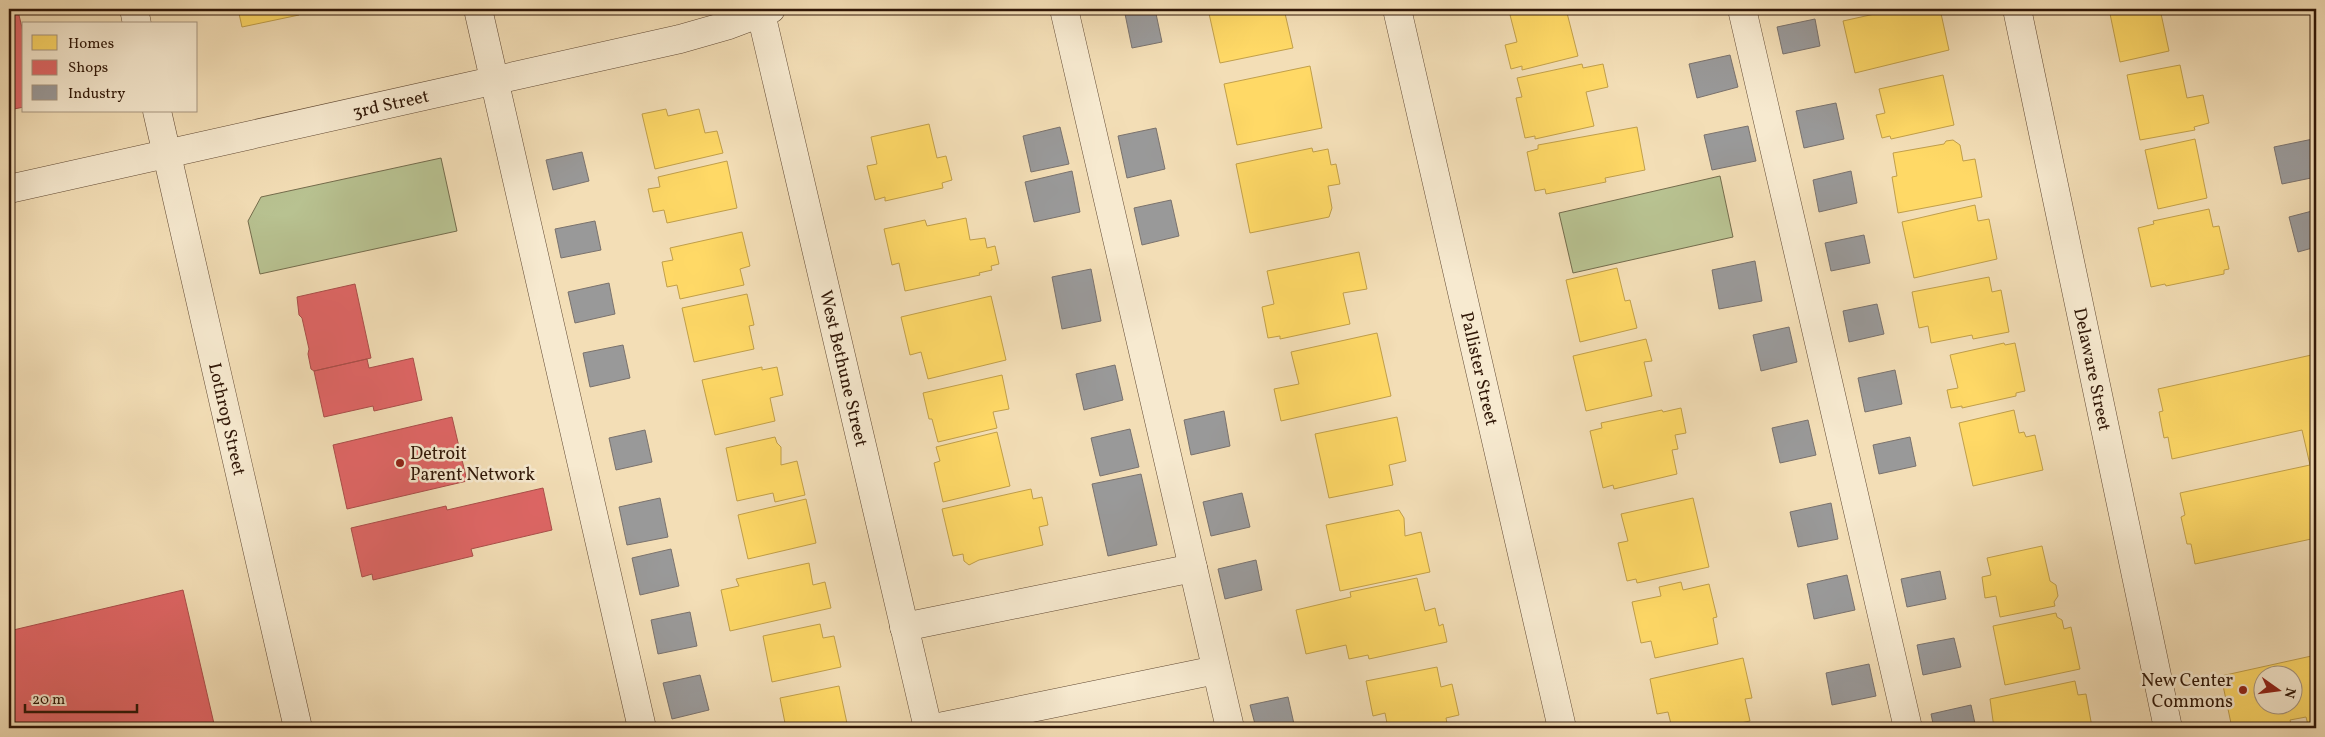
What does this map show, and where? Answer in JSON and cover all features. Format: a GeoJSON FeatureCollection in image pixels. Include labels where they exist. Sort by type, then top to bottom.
{"type":"FeatureCollection","features":[{"type":"Feature","properties":{"kind":"street"},"geometry":{"type":"LineString","coordinates":[[134,9],[137,22]]}},
{"type":"Feature","properties":{"kind":"street"},"geometry":{"type":"LineString","coordinates":[[478,9],[642,728]]}},
{"type":"Feature","properties":{"kind":"street"},"geometry":{"type":"LineString","coordinates":[[1064,9],[1230,728]]}},
{"type":"Feature","properties":{"kind":"street","name":"Pallister Street"},"geometry":{"type":"LineString","coordinates":[[1397,9],[1562,728]]}},
{"type":"Feature","properties":{"kind":"street"},"geometry":{"type":"LineString","coordinates":[[1742,9],[1908,728]]}},
{"type":"Feature","properties":{"kind":"street","name":"Delaware Street"},"geometry":{"type":"LineString","coordinates":[[2017,9],[2168,728]]}},
{"type":"Feature","properties":{"kind":"street","name":"3rd Street"},"geometry":{"type":"LineString","coordinates":[[9,189],[166,152],[680,39],[764,10]]}},
{"type":"Feature","properties":{"kind":"street","name":"West Bethune Street"},"geometry":{"type":"LineString","coordinates":[[764,10],[928,728]]}},
{"type":"Feature","properties":{"kind":"street","name":"Lothrop Street"},"geometry":{"type":"LineString","coordinates":[[157,112],[298,728]]}},
{"type":"Feature","properties":{"kind":"street"},"geometry":{"type":"LineString","coordinates":[[904,627],[1193,568]]}},
{"type":"Feature","properties":{"kind":"street"},"geometry":{"type":"LineString","coordinates":[[934,728],[1216,670]]}},
{"type":"Feature","properties":{"kind":"green space"},"geometry":{"type":"Polygon","coordinates":[[[441,158],[457,231],[260,274],[248,221],[261,197],[441,158]]]}},
{"type":"Feature","properties":{"kind":"green space"},"geometry":{"type":"Polygon","coordinates":[[[1720,176],[1733,237],[1573,273],[1559,213],[1720,176]]]}},
{"type":"Feature","properties":{"kind":"building: Homes"},"geometry":{"type":"Polygon","coordinates":[[[238,9],[298,9],[299,15],[242,27],[238,9]]]}},
{"type":"Feature","properties":{"kind":"building: Homes"},"geometry":{"type":"Polygon","coordinates":[[[1208,9],[1284,9],[1293,48],[1220,63],[1208,9]]]}},
{"type":"Feature","properties":{"kind":"building: Homes"},"geometry":{"type":"Polygon","coordinates":[[[1536,9],[1566,9],[1578,56],[1522,70],[1522,66],[1511,69],[1505,45],[1517,42],[1510,15],[1536,9]]]}},
{"type":"Feature","properties":{"kind":"building: Homes"},"geometry":{"type":"Polygon","coordinates":[[[1897,9],[1940,9],[1949,50],[1855,73],[1843,21],[1897,9]]]}},
{"type":"Feature","properties":{"kind":"building: Homes"},"geometry":{"type":"Polygon","coordinates":[[[2109,9],[2160,9],[2169,51],[2120,62],[2109,9]]]}},
{"type":"Feature","properties":{"kind":"building: Homes"},"geometry":{"type":"Polygon","coordinates":[[[1582,64],[1583,68],[1603,64],[1608,87],[1586,92],[1594,126],[1535,139],[1535,136],[1525,138],[1516,98],[1522,97],[1517,78],[1582,64]]]}},
{"type":"Feature","properties":{"kind":"building: Homes"},"geometry":{"type":"Polygon","coordinates":[[[2180,65],[2187,98],[2203,95],[2209,123],[2194,127],[2195,130],[2140,140],[2127,75],[2180,65]]]}},
{"type":"Feature","properties":{"kind":"building: Homes"},"geometry":{"type":"Polygon","coordinates":[[[1310,66],[1322,128],[1237,145],[1224,84],[1310,66]]]}},
{"type":"Feature","properties":{"kind":"building: Homes"},"geometry":{"type":"Polygon","coordinates":[[[1943,75],[1954,125],[1891,139],[1890,136],[1882,138],[1876,115],[1885,113],[1879,89],[1943,75]]]}},
{"type":"Feature","properties":{"kind":"building: Homes"},"geometry":{"type":"Polygon","coordinates":[[[666,109],[668,116],[699,109],[705,133],[717,131],[723,153],[655,169],[642,114],[666,109]]]}},
{"type":"Feature","properties":{"kind":"building: Homes"},"geometry":{"type":"Polygon","coordinates":[[[929,124],[937,158],[946,156],[952,180],[942,183],[943,188],[885,201],[885,197],[875,200],[867,166],[877,164],[871,137],[929,124]]]}},
{"type":"Feature","properties":{"kind":"building: Homes"},"geometry":{"type":"Polygon","coordinates":[[[1637,127],[1645,170],[1605,178],[1606,182],[1546,194],[1545,189],[1535,191],[1527,152],[1538,149],[1538,145],[1637,127]]]}},
{"type":"Feature","properties":{"kind":"building: Homes"},"geometry":{"type":"Polygon","coordinates":[[[2195,139],[2207,198],[2158,209],[2145,150],[2195,139]]]}},
{"type":"Feature","properties":{"kind":"building: Homes"},"geometry":{"type":"Polygon","coordinates":[[[1953,140],[1960,145],[1963,161],[1975,159],[1982,197],[1898,213],[1892,177],[1897,176],[1893,153],[1944,144],[1946,141],[1953,140]]]}},
{"type":"Feature","properties":{"kind":"building: Homes"},"geometry":{"type":"Polygon","coordinates":[[[1312,148],[1313,152],[1328,149],[1331,165],[1336,164],[1340,184],[1328,186],[1332,208],[1329,217],[1250,233],[1236,164],[1312,148]]]}},
{"type":"Feature","properties":{"kind":"building: Homes"},"geometry":{"type":"Polygon","coordinates":[[[727,161],[737,208],[667,223],[664,210],[653,212],[648,189],[660,187],[658,177],[727,161]]]}},
{"type":"Feature","properties":{"kind":"building: Homes"},"geometry":{"type":"Polygon","coordinates":[[[1975,205],[1978,221],[1989,219],[1997,259],[1914,278],[1902,222],[1975,205]]]}},
{"type":"Feature","properties":{"kind":"building: Homes"},"geometry":{"type":"Polygon","coordinates":[[[2209,209],[2213,227],[2219,226],[2229,269],[2224,270],[2224,274],[2166,286],[2165,284],[2151,287],[2138,228],[2154,224],[2153,221],[2209,209]]]}},
{"type":"Feature","properties":{"kind":"building: Homes"},"geometry":{"type":"Polygon","coordinates":[[[966,218],[970,240],[985,238],[987,248],[995,246],[999,264],[991,266],[992,270],[979,273],[980,275],[905,291],[899,263],[892,265],[884,229],[925,220],[927,226],[966,218]]]}},
{"type":"Feature","properties":{"kind":"building: Homes"},"geometry":{"type":"Polygon","coordinates":[[[742,232],[750,266],[740,269],[744,285],[680,299],[677,285],[667,287],[662,262],[673,260],[670,248],[742,232]]]}},
{"type":"Feature","properties":{"kind":"building: Homes"},"geometry":{"type":"Polygon","coordinates":[[[1359,252],[1367,289],[1343,293],[1350,324],[1280,339],[1280,336],[1268,338],[1262,307],[1274,304],[1267,271],[1359,252]]]}},
{"type":"Feature","properties":{"kind":"building: Homes"},"geometry":{"type":"Polygon","coordinates":[[[1617,268],[1625,301],[1630,300],[1637,328],[1580,342],[1566,280],[1617,268]]]}},
{"type":"Feature","properties":{"kind":"building: Homes"},"geometry":{"type":"Polygon","coordinates":[[[1989,277],[1992,292],[2001,290],[2009,332],[1973,339],[1972,335],[1931,343],[1928,326],[1919,328],[1912,292],[1989,277]]]}},
{"type":"Feature","properties":{"kind":"building: Homes"},"geometry":{"type":"Polygon","coordinates":[[[747,294],[754,325],[749,326],[754,349],[694,362],[682,308],[747,294]]]}},
{"type":"Feature","properties":{"kind":"building: Homes"},"geometry":{"type":"Polygon","coordinates":[[[991,296],[1006,360],[928,379],[921,352],[910,355],[901,317],[991,296]]]}},
{"type":"Feature","properties":{"kind":"building: Homes"},"geometry":{"type":"Polygon","coordinates":[[[1377,333],[1391,396],[1281,421],[1274,389],[1299,384],[1291,352],[1377,333]]]}},
{"type":"Feature","properties":{"kind":"building: Homes"},"geometry":{"type":"Polygon","coordinates":[[[1646,339],[1652,361],[1644,362],[1652,396],[1586,411],[1573,356],[1646,339]]]}},
{"type":"Feature","properties":{"kind":"building: Homes"},"geometry":{"type":"Polygon","coordinates":[[[2004,343],[2005,345],[2015,343],[2025,391],[2016,393],[2016,396],[1962,408],[1962,406],[1951,408],[1947,390],[1958,388],[1950,355],[2004,343]]]}},
{"type":"Feature","properties":{"kind":"building: Homes"},"geometry":{"type":"Polygon","coordinates":[[[2316,354],[2316,538],[2195,564],[2191,544],[2187,544],[2181,517],[2185,515],[2180,493],[2310,465],[2302,430],[2172,459],[2168,437],[2164,438],[2159,412],[2163,411],[2158,389],[2316,354]]]}},
{"type":"Feature","properties":{"kind":"building: Homes"},"geometry":{"type":"Polygon","coordinates":[[[762,367],[762,370],[777,367],[783,395],[770,398],[775,421],[715,435],[702,380],[762,367]]]}},
{"type":"Feature","properties":{"kind":"building: Homes"},"geometry":{"type":"Polygon","coordinates":[[[1002,375],[1009,409],[993,412],[997,428],[938,442],[932,419],[929,419],[923,393],[1002,375]]]}},
{"type":"Feature","properties":{"kind":"building: Homes"},"geometry":{"type":"Polygon","coordinates":[[[1681,408],[1686,433],[1675,435],[1678,449],[1672,450],[1677,474],[1614,489],[1613,485],[1603,488],[1590,431],[1602,428],[1601,423],[1662,410],[1663,412],[1681,408]]]}},
{"type":"Feature","properties":{"kind":"building: Homes"},"geometry":{"type":"Polygon","coordinates":[[[2014,410],[2019,433],[2024,432],[2026,437],[2035,435],[2043,470],[1973,486],[1959,423],[2014,410]]]}},
{"type":"Feature","properties":{"kind":"building: Homes"},"geometry":{"type":"Polygon","coordinates":[[[1397,417],[1406,461],[1389,465],[1393,485],[1329,498],[1315,434],[1397,417]]]}},
{"type":"Feature","properties":{"kind":"building: Homes"},"geometry":{"type":"Polygon","coordinates":[[[997,432],[1010,486],[943,502],[934,463],[940,461],[936,447],[997,432]]]}},
{"type":"Feature","properties":{"kind":"building: Homes"},"geometry":{"type":"Polygon","coordinates":[[[775,437],[781,447],[781,465],[797,461],[805,495],[775,502],[773,493],[737,501],[726,448],[775,437]]]}},
{"type":"Feature","properties":{"kind":"building: Homes"},"geometry":{"type":"Polygon","coordinates":[[[1031,489],[1033,499],[1042,497],[1048,525],[1039,527],[1043,545],[979,560],[969,565],[964,561],[963,554],[953,556],[942,509],[1031,489]]]}},
{"type":"Feature","properties":{"kind":"building: Homes"},"geometry":{"type":"Polygon","coordinates":[[[1693,498],[1709,567],[1637,583],[1636,579],[1627,581],[1618,543],[1628,541],[1621,514],[1693,498]]]}},
{"type":"Feature","properties":{"kind":"building: Homes"},"geometry":{"type":"Polygon","coordinates":[[[806,499],[816,543],[748,559],[738,515],[806,499]]]}},
{"type":"Feature","properties":{"kind":"building: Homes"},"geometry":{"type":"Polygon","coordinates":[[[1399,510],[1404,518],[1405,536],[1421,532],[1430,572],[1340,591],[1326,525],[1399,510]]]}},
{"type":"Feature","properties":{"kind":"building: Homes"},"geometry":{"type":"Polygon","coordinates":[[[2042,546],[2050,581],[2056,585],[2058,596],[2054,602],[2055,606],[2000,617],[1996,596],[1985,598],[1982,577],[1991,575],[1987,558],[2042,546]]]}},
{"type":"Feature","properties":{"kind":"building: Homes"},"geometry":{"type":"Polygon","coordinates":[[[809,563],[813,585],[825,582],[831,608],[730,631],[721,590],[739,586],[736,579],[809,563]]]}},
{"type":"Feature","properties":{"kind":"building: Homes"},"geometry":{"type":"Polygon","coordinates":[[[1417,578],[1425,611],[1435,608],[1439,626],[1443,624],[1447,642],[1369,659],[1368,655],[1349,659],[1346,645],[1306,654],[1296,610],[1351,597],[1350,592],[1417,578]]]}},
{"type":"Feature","properties":{"kind":"building: Homes"},"geometry":{"type":"Polygon","coordinates":[[[1681,582],[1683,590],[1709,584],[1717,617],[1713,618],[1718,644],[1655,658],[1651,641],[1641,643],[1632,602],[1661,596],[1659,587],[1681,582]]]}},
{"type":"Feature","properties":{"kind":"building: Homes"},"geometry":{"type":"Polygon","coordinates":[[[2056,613],[2057,617],[2062,620],[2064,629],[2071,627],[2080,669],[2005,685],[1993,626],[2056,613]]]}},
{"type":"Feature","properties":{"kind":"building: Homes"},"geometry":{"type":"Polygon","coordinates":[[[820,624],[823,638],[834,636],[841,667],[772,682],[763,636],[820,624]]]}},
{"type":"Feature","properties":{"kind":"building: Homes","name":"New Center Commons"},"geometry":{"type":"Polygon","coordinates":[[[2316,655],[2316,723],[2308,725],[2306,717],[2290,720],[2292,728],[2232,728],[2221,676],[2252,669],[2252,714],[2302,714],[2302,664],[2275,664],[2316,655]]]}},
{"type":"Feature","properties":{"kind":"building: Homes"},"geometry":{"type":"Polygon","coordinates":[[[1743,658],[1752,698],[1745,699],[1750,721],[1717,728],[1672,728],[1668,712],[1657,714],[1650,679],[1743,658]]]}},
{"type":"Feature","properties":{"kind":"building: Homes"},"geometry":{"type":"Polygon","coordinates":[[[1437,667],[1441,687],[1452,684],[1459,715],[1446,718],[1448,728],[1388,728],[1385,713],[1373,716],[1366,681],[1437,667]]]}},
{"type":"Feature","properties":{"kind":"building: Homes"},"geometry":{"type":"Polygon","coordinates":[[[2075,681],[2078,695],[2086,694],[2092,727],[1994,728],[1990,699],[2075,681]]]}},
{"type":"Feature","properties":{"kind":"building: Homes"},"geometry":{"type":"Polygon","coordinates":[[[839,686],[848,728],[786,728],[780,698],[839,686]]]}},
{"type":"Feature","properties":{"kind":"building: Shops"},"geometry":{"type":"Polygon","coordinates":[[[9,9],[13,9],[14,12],[18,11],[22,28],[22,107],[9,110],[9,9]]]}},
{"type":"Feature","properties":{"kind":"building: Shops"},"geometry":{"type":"Polygon","coordinates":[[[355,284],[371,358],[314,371],[311,369],[309,349],[302,318],[299,315],[297,297],[355,284]]]}},
{"type":"Feature","properties":{"kind":"building: Shops"},"geometry":{"type":"Polygon","coordinates":[[[413,358],[422,400],[374,411],[373,406],[324,417],[314,371],[367,359],[369,368],[413,358]]]}},
{"type":"Feature","properties":{"kind":"building: Shops","name":"Detroit Parent Network"},"geometry":{"type":"Polygon","coordinates":[[[452,417],[467,481],[347,509],[333,445],[452,417]]]}},
{"type":"Feature","properties":{"kind":"building: Shops"},"geometry":{"type":"Polygon","coordinates":[[[543,488],[552,530],[471,549],[473,556],[373,580],[372,574],[362,577],[351,528],[446,506],[447,510],[543,488]]]}},
{"type":"Feature","properties":{"kind":"building: Shops"},"geometry":{"type":"Polygon","coordinates":[[[183,590],[215,728],[9,728],[9,631],[183,590]]]}},
{"type":"Feature","properties":{"kind":"building: Industry"},"geometry":{"type":"Polygon","coordinates":[[[1124,9],[1155,9],[1162,42],[1132,48],[1124,9]]]}},
{"type":"Feature","properties":{"kind":"building: Industry"},"geometry":{"type":"Polygon","coordinates":[[[1815,19],[1820,46],[1783,54],[1777,27],[1815,19]]]}},
{"type":"Feature","properties":{"kind":"building: Industry"},"geometry":{"type":"Polygon","coordinates":[[[1730,55],[1738,87],[1697,98],[1689,64],[1730,55]]]}},
{"type":"Feature","properties":{"kind":"building: Industry"},"geometry":{"type":"Polygon","coordinates":[[[1836,103],[1844,139],[1804,148],[1796,111],[1836,103]]]}},
{"type":"Feature","properties":{"kind":"building: Industry"},"geometry":{"type":"Polygon","coordinates":[[[1748,126],[1756,161],[1712,170],[1704,135],[1748,126]]]}},
{"type":"Feature","properties":{"kind":"building: Industry"},"geometry":{"type":"Polygon","coordinates":[[[1060,127],[1069,164],[1031,172],[1023,136],[1060,127]]]}},
{"type":"Feature","properties":{"kind":"building: Industry"},"geometry":{"type":"Polygon","coordinates":[[[1156,128],[1165,169],[1127,178],[1118,136],[1156,128]]]}},
{"type":"Feature","properties":{"kind":"building: Industry"},"geometry":{"type":"Polygon","coordinates":[[[2313,139],[2316,155],[2316,177],[2282,184],[2274,147],[2313,139]]]}},
{"type":"Feature","properties":{"kind":"building: Industry"},"geometry":{"type":"Polygon","coordinates":[[[582,152],[589,181],[553,190],[546,160],[582,152]]]}},
{"type":"Feature","properties":{"kind":"building: Industry"},"geometry":{"type":"Polygon","coordinates":[[[1072,171],[1080,212],[1034,222],[1025,182],[1072,171]]]}},
{"type":"Feature","properties":{"kind":"building: Industry"},"geometry":{"type":"Polygon","coordinates":[[[1851,171],[1857,203],[1819,212],[1813,180],[1851,171]]]}},
{"type":"Feature","properties":{"kind":"building: Industry"},"geometry":{"type":"Polygon","coordinates":[[[1171,200],[1179,236],[1142,245],[1134,208],[1171,200]]]}},
{"type":"Feature","properties":{"kind":"building: Industry"},"geometry":{"type":"Polygon","coordinates":[[[2316,210],[2316,247],[2298,252],[2289,217],[2316,210]]]}},
{"type":"Feature","properties":{"kind":"building: Industry"},"geometry":{"type":"Polygon","coordinates":[[[595,221],[601,250],[561,258],[555,229],[595,221]]]}},
{"type":"Feature","properties":{"kind":"building: Industry"},"geometry":{"type":"Polygon","coordinates":[[[1864,235],[1870,263],[1831,271],[1825,243],[1864,235]]]}},
{"type":"Feature","properties":{"kind":"building: Industry"},"geometry":{"type":"Polygon","coordinates":[[[1755,261],[1762,301],[1719,309],[1712,270],[1755,261]]]}},
{"type":"Feature","properties":{"kind":"building: Industry"},"geometry":{"type":"Polygon","coordinates":[[[1091,269],[1101,321],[1062,329],[1052,277],[1091,269]]]}},
{"type":"Feature","properties":{"kind":"building: Industry"},"geometry":{"type":"Polygon","coordinates":[[[609,283],[615,314],[575,323],[568,292],[609,283]]]}},
{"type":"Feature","properties":{"kind":"building: Industry"},"geometry":{"type":"Polygon","coordinates":[[[1877,304],[1884,334],[1849,342],[1843,311],[1877,304]]]}},
{"type":"Feature","properties":{"kind":"building: Industry"},"geometry":{"type":"Polygon","coordinates":[[[1789,327],[1797,362],[1761,371],[1753,335],[1789,327]]]}},
{"type":"Feature","properties":{"kind":"building: Industry"},"geometry":{"type":"Polygon","coordinates":[[[623,345],[630,378],[590,387],[583,353],[623,345]]]}},
{"type":"Feature","properties":{"kind":"building: Industry"},"geometry":{"type":"Polygon","coordinates":[[[1115,365],[1123,400],[1084,410],[1076,374],[1115,365]]]}},
{"type":"Feature","properties":{"kind":"building: Industry"},"geometry":{"type":"Polygon","coordinates":[[[1895,370],[1902,404],[1865,412],[1858,378],[1895,370]]]}},
{"type":"Feature","properties":{"kind":"building: Industry"},"geometry":{"type":"Polygon","coordinates":[[[1224,411],[1230,446],[1191,455],[1184,420],[1224,411]]]}},
{"type":"Feature","properties":{"kind":"building: Industry"},"geometry":{"type":"Polygon","coordinates":[[[1808,420],[1816,455],[1780,463],[1772,428],[1808,420]]]}},
{"type":"Feature","properties":{"kind":"building: Industry"},"geometry":{"type":"Polygon","coordinates":[[[1130,429],[1139,467],[1100,476],[1091,438],[1130,429]]]}},
{"type":"Feature","properties":{"kind":"building: Industry"},"geometry":{"type":"Polygon","coordinates":[[[645,430],[652,462],[616,470],[609,438],[645,430]]]}},
{"type":"Feature","properties":{"kind":"building: Industry"},"geometry":{"type":"Polygon","coordinates":[[[1910,437],[1916,466],[1879,474],[1873,445],[1910,437]]]}},
{"type":"Feature","properties":{"kind":"building: Industry"},"geometry":{"type":"Polygon","coordinates":[[[1141,474],[1157,545],[1108,556],[1092,484],[1141,474]]]}},
{"type":"Feature","properties":{"kind":"building: Industry"},"geometry":{"type":"Polygon","coordinates":[[[1242,493],[1250,527],[1211,536],[1203,502],[1242,493]]]}},
{"type":"Feature","properties":{"kind":"building: Industry"},"geometry":{"type":"Polygon","coordinates":[[[660,498],[668,537],[627,545],[619,507],[660,498]]]}},
{"type":"Feature","properties":{"kind":"building: Industry"},"geometry":{"type":"Polygon","coordinates":[[[1831,503],[1838,539],[1798,547],[1790,512],[1831,503]]]}},
{"type":"Feature","properties":{"kind":"building: Industry"},"geometry":{"type":"Polygon","coordinates":[[[671,549],[679,586],[640,595],[632,558],[671,549]]]}},
{"type":"Feature","properties":{"kind":"building: Industry"},"geometry":{"type":"Polygon","coordinates":[[[1256,560],[1262,590],[1225,599],[1218,569],[1256,560]]]}},
{"type":"Feature","properties":{"kind":"building: Industry"},"geometry":{"type":"Polygon","coordinates":[[[1940,571],[1946,599],[1907,607],[1901,579],[1940,571]]]}},
{"type":"Feature","properties":{"kind":"building: Industry"},"geometry":{"type":"Polygon","coordinates":[[[1847,575],[1855,610],[1814,619],[1807,584],[1847,575]]]}},
{"type":"Feature","properties":{"kind":"building: Industry"},"geometry":{"type":"Polygon","coordinates":[[[690,612],[697,646],[658,654],[651,620],[690,612]]]}},
{"type":"Feature","properties":{"kind":"building: Industry"},"geometry":{"type":"Polygon","coordinates":[[[1954,638],[1961,667],[1923,675],[1917,645],[1954,638]]]}},
{"type":"Feature","properties":{"kind":"building: Industry"},"geometry":{"type":"Polygon","coordinates":[[[1869,664],[1876,696],[1832,705],[1826,673],[1869,664]]]}},
{"type":"Feature","properties":{"kind":"building: Industry"},"geometry":{"type":"Polygon","coordinates":[[[700,675],[709,710],[672,719],[663,683],[700,675]]]}},
{"type":"Feature","properties":{"kind":"building: Industry"},"geometry":{"type":"Polygon","coordinates":[[[1288,697],[1294,724],[1276,728],[1256,728],[1250,705],[1288,697]]]}},
{"type":"Feature","properties":{"kind":"building: Industry"},"geometry":{"type":"Polygon","coordinates":[[[1971,705],[1976,728],[1934,728],[1931,714],[1971,705]]]}},
{"type":"Feature","properties":{"kind":"place","name":"Detroit Parent Network"},"geometry":{"type":"Point","coordinates":[400,463]}},
{"type":"Feature","properties":{"kind":"place","name":"New Center Commons"},"geometry":{"type":"Point","coordinates":[2243,690]}}]}
